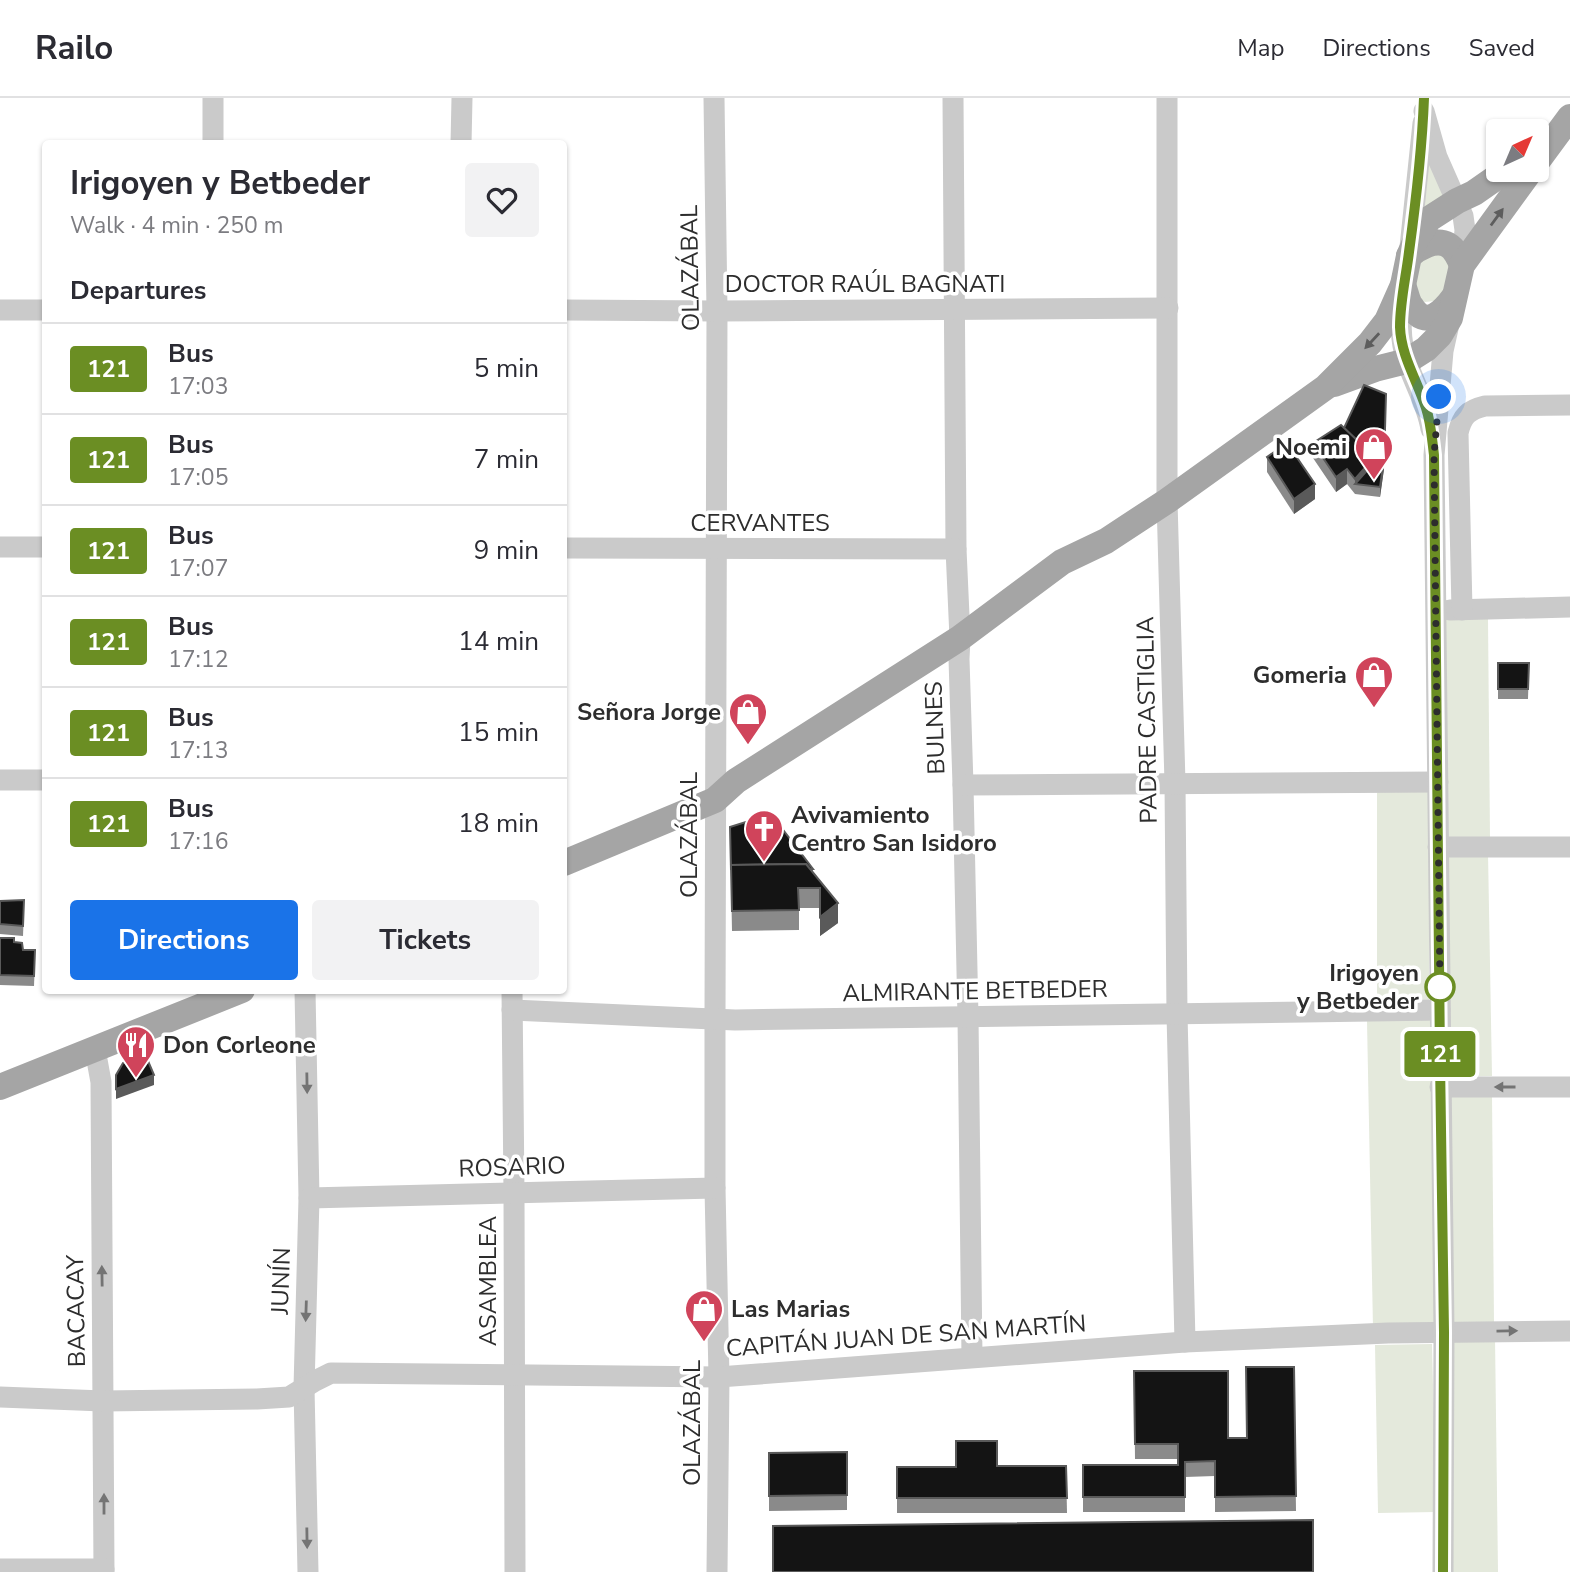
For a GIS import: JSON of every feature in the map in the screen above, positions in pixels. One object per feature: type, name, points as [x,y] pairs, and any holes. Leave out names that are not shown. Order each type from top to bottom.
[{"type":"main road","points":[[1546,119],[1563,98]]},
{"type":"main road","points":[[1549,145],[1570,117]]},
{"type":"main road","points":[[567,862],[715,800],[736,781],[960,648],[1062,562],[1106,541],[1167,501],[1326,387],[1380,332],[1387,321],[1403,285],[1409,256],[1430,219],[1489,182]]},
{"type":"main road","points":[[1326,387],[1375,369],[1407,361],[1426,349],[1440,335],[1452,307],[1462,265],[1522,182]]},
{"type":"main road","points":[[1409,256],[1416,250],[1438,243],[1448,245],[1462,265]]},
{"type":"main road","points":[[1403,285],[1410,306],[1419,315],[1426,318],[1436,316],[1452,307]]},
{"type":"main road","points":[[0,1087],[95,1049],[200,999],[223,994]]},
{"type":"street","points":[[213,98],[213,140]]},
{"type":"street","points":[[461,140],[462,98]]},
{"type":"street","name":"OLAZÁBAL","points":[[714,98],[717,312],[717,1572]]},
{"type":"street","name":"BULNES","points":[[953,98],[956,549],[968,1017],[972,1357]]},
{"type":"street","name":"PADRE CASTIGLIA","points":[[1167,98],[1167,501],[1185,1342]]},
{"type":"street","points":[[1424,105],[1437,157],[1463,216],[1465,230],[1462,265]]},
{"type":"street","points":[[1409,256],[1424,105]]},
{"type":"street","points":[[1403,285],[1400,327],[1402,344],[1426,407],[1434,455],[1444,1332],[1443,1572]]},
{"type":"street","points":[[1434,455],[1444,351],[1452,307]]},
{"type":"street","name":"DOCTOR RAÚL BAGNATI","points":[[567,310],[717,312],[1168,308]]},
{"type":"street","points":[[0,310],[42,310]]},
{"type":"street","points":[[1462,610],[1458,433],[1460,423],[1466,413],[1485,406],[1570,405]]},
{"type":"street","points":[[0,547],[42,547]]},
{"type":"street","name":"CERVANTES","points":[[567,548],[956,549]]},
{"type":"street","points":[[1436,611],[1570,607]]},
{"type":"street","points":[[0,779],[42,780]]},
{"type":"street","points":[[963,785],[1437,782]]},
{"type":"street","points":[[1438,847],[1570,847]]},
{"type":"street","name":"JUNÍN","points":[[305,994],[309,1198],[304,1388],[308,1572]]},
{"type":"street","name":"ALMIRANTE BETBEDER","points":[[512,1000],[735,1020],[1440,1010]]},
{"type":"street","name":"ASAMBLEA","points":[[512,1000],[515,1572]]},
{"type":"street","name":"BACACAY","points":[[95,1049],[101,1082],[104,1571]]},
{"type":"street","points":[[1440,1087],[1570,1087]]},
{"type":"street","name":"ROSARIO","points":[[309,1198],[715,1188]]},
{"type":"street","name":"CAPITÁN JUAN DE SAN MARTÍN","points":[[0,1397],[103,1401],[278,1398],[289,1397],[331,1373],[719,1377],[1185,1342],[1444,1332],[1570,1331]]},
{"type":"street","points":[[0,1569],[104,1571]]},
{"type":"shaded area","points":[[1427,151],[1447,199],[1420,220]]},
{"type":"shaded area","points":[[1429,252],[1450,258],[1448,287],[1435,301],[1425,302],[1418,299],[1415,279],[1418,268]]},
{"type":"shaded area","points":[[1444,619],[1488,619],[1490,838],[1446,838]]},
{"type":"shaded area","points":[[1377,788],[1429,788],[1429,1002],[1377,1001]]},
{"type":"shaded area","points":[[1445,853],[1488,853],[1492,1076],[1449,1077]]},
{"type":"shaded area","points":[[1434,1018],[1440,1327],[1373,1328],[1367,1021]]},
{"type":"shaded area","points":[[1449,1095],[1492,1095],[1494,1322],[1450,1322]]},
{"type":"shaded area","points":[[1495,1337],[1498,1572],[1449,1572],[1447,1338]]},
{"type":"shaded area","points":[[1432,1344],[1436,1512],[1378,1513],[1375,1345]]},
{"type":"building","points":[[1364,385],[1386,394],[1384,464],[1379,452],[1363,446],[1344,428]]},
{"type":"building","points":[[1341,425],[1363,446],[1379,452],[1355,479],[1347,469],[1336,477],[1313,443]]},
{"type":"building","points":[[1287,443],[1315,484],[1294,499],[1267,457]]},
{"type":"building","points":[[1379,457],[1384,459],[1380,487],[1355,484]]},
{"type":"building","points":[[1498,663],[1529,663],[1528,689],[1498,689]]},
{"type":"building","points":[[771,814],[813,869],[806,864],[731,865],[731,870],[730,827]]},
{"type":"building","points":[[806,864],[838,903],[820,917],[820,888],[798,888],[799,910],[732,911],[731,865]]},
{"type":"building","points":[[24,900],[23,926],[0,924],[0,901]]},
{"type":"building","points":[[0,938],[14,938],[14,942],[22,943],[23,950],[35,950],[34,976],[0,975]]},
{"type":"building","points":[[145,1054],[154,1075],[116,1089],[116,1075],[123,1063]]},
{"type":"building","points":[[1246,1367],[1294,1367],[1296,1496],[1215,1497],[1215,1461],[1185,1462],[1185,1497],[1083,1497],[1083,1465],[1178,1465],[1178,1444],[1135,1444],[1134,1371],[1228,1371],[1228,1438],[1247,1438]]},
{"type":"building","points":[[956,1441],[997,1441],[997,1466],[1066,1466],[1067,1498],[897,1498],[897,1467],[956,1467]]},
{"type":"building","points":[[847,1452],[847,1495],[769,1496],[769,1453]]},
{"type":"building","points":[[1313,1520],[1313,1572],[773,1572],[773,1526]]},
{"type":"bus line","name":"121","points":[[1424,98],[1418,176],[1400,327],[1407,361],[1430,421],[1434,455],[1444,1332],[1443,1572]]},
{"type":"place","name":"Noemi","points":[[1374,481]]},
{"type":"place","name":"Gomeria","points":[[1374,709]]},
{"type":"place","name":"Señora Jorge","points":[[748,746]]},
{"type":"place","name":"Avivamiento Centro San Isidoro","points":[[764,863]]},
{"type":"place","name":"Irigoyen y Betbeder","points":[[1440,987]]},
{"type":"place","name":"Don Corleone","points":[[136,1079]]},
{"type":"place","name":"Las Marias","points":[[704,1343]]},
{"type":"route","points":[[1439,397],[1434,455],[1440,987]]}]
